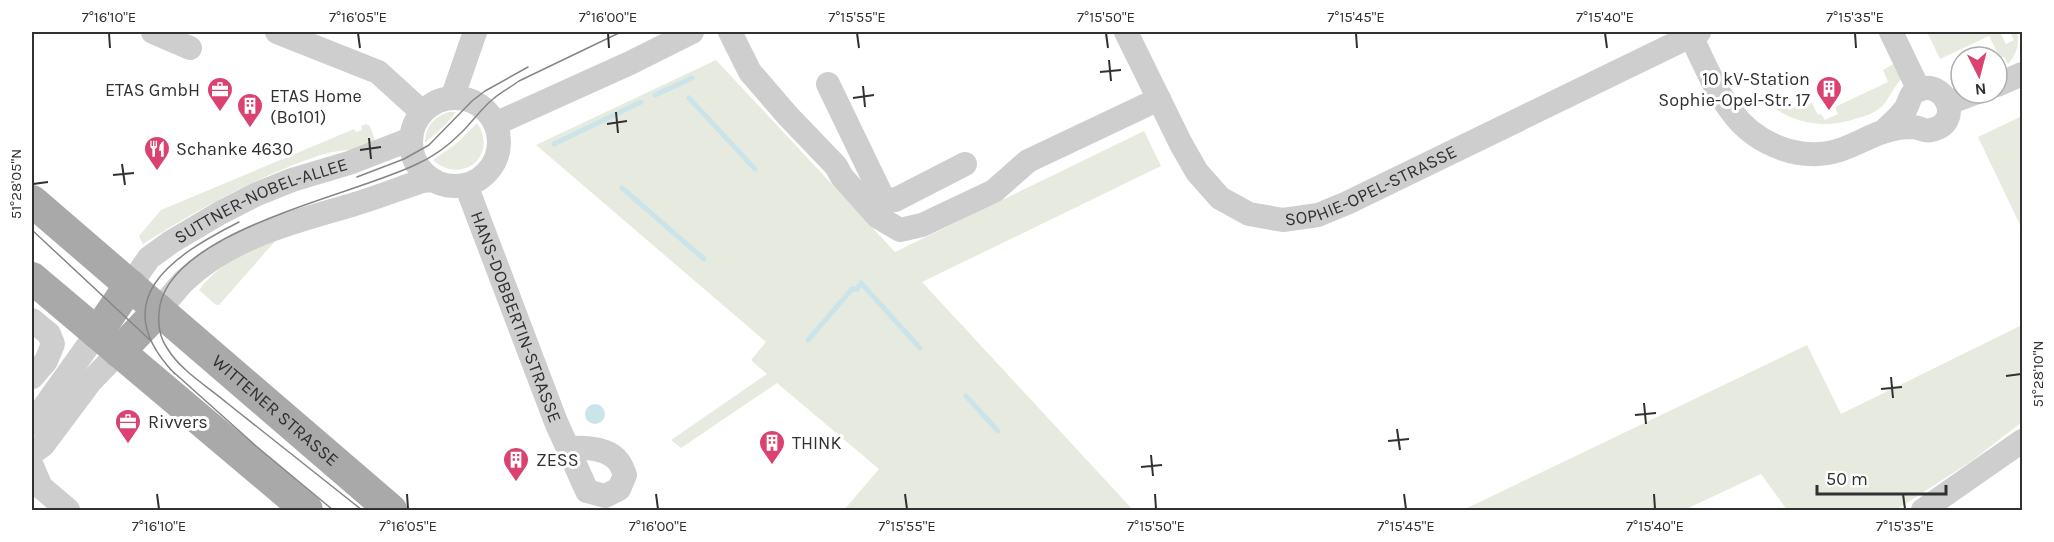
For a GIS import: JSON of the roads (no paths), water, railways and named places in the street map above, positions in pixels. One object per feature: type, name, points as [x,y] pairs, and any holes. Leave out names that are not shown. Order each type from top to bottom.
[{"type":"main road","name":"WITTENER STRASSE","points":[[32,201],[391,510]]},
{"type":"main road","points":[[32,278],[307,510]]},
{"type":"main road","points":[[108,343],[130,285]]},
{"type":"main road","points":[[108,343],[159,310]]},
{"type":"street","points":[[153,32],[190,48]]},
{"type":"street","points":[[277,32],[378,72],[422,112]]},
{"type":"street","points":[[456,98],[455,90],[475,32]]},
{"type":"street","points":[[495,124],[630,63],[692,32]]},
{"type":"street","points":[[730,32],[750,72],[836,166],[842,177],[878,217],[900,230],[922,225],[994,190],[1028,161],[1159,99]]},
{"type":"street","name":"SOPHIE-OPEL-STRASSE","points":[[1126,32],[1197,172],[1220,198],[1249,214],[1283,220],[1318,215],[1347,203],[1693,33],[1731,111],[1746,128],[1764,141],[1783,149],[1803,154],[1827,153],[1853,146],[1884,131],[1913,108],[1930,89],[1941,93],[1948,104],[1949,113],[1946,122],[1938,129],[1926,131],[1913,108]]},
{"type":"street","points":[[1891,32],[1913,108]]},
{"type":"street","points":[[828,84],[881,194],[886,199],[895,200],[965,164]]},
{"type":"street","points":[[433,180],[417,165],[411,150],[413,126],[422,112],[431,105],[441,100],[456,98],[472,101],[484,108],[495,124],[499,142],[498,153],[486,173],[466,184]]},
{"type":"street","name":"SUTTNER-NOBEL-ALLEE","points":[[130,285],[149,258],[220,213],[257,194],[292,180],[349,163],[411,139]]},
{"type":"street","points":[[836,166],[861,154]]},
{"type":"street","name":"SUTTNER-NOBEL-ALLEE","points":[[159,310],[191,276],[222,253],[248,239],[307,217],[355,205],[422,181],[433,180],[449,185],[466,184]]},
{"type":"street","name":"HANS-DOBBERTIN-STRASSE","points":[[466,184],[556,422],[569,448]]},
{"type":"street","points":[[32,320],[49,334],[53,344],[46,361],[32,377]]},
{"type":"street","points":[[32,424],[50,401],[108,343]]},
{"type":"street","points":[[32,453],[43,445],[90,382],[108,343]]},
{"type":"street","points":[[1923,510],[2022,441]]},
{"type":"street","points":[[32,466],[41,487],[68,510]]},
{"type":"water","points":[[595,404],[602,407],[605,414],[602,421],[595,424],[588,421],[585,414],[588,407]]},
{"type":"waterway","points":[[655,95],[692,78]]},
{"type":"waterway","points":[[689,98],[755,169]]},
{"type":"waterway","points":[[554,144],[641,102]]},
{"type":"waterway","points":[[622,188],[704,259]]},
{"type":"waterway","points":[[808,340],[852,289],[857,289],[861,283],[920,348]]},
{"type":"waterway","points":[[966,396],[998,431]]},
{"type":"tram line","points":[[227,403],[179,364],[165,344],[160,331],[159,313],[169,284],[192,259],[226,238],[267,219],[389,176],[423,161],[452,142],[499,94],[519,81],[621,32]]},
{"type":"tram line","points":[[357,177],[404,159],[429,145],[472,101],[485,91],[528,67]]},
{"type":"tram line","points":[[175,374],[155,348],[146,324],[146,302],[155,283],[171,266],[214,235],[239,222]]},
{"type":"tram line","points":[[32,230],[150,340]]},
{"type":"tram line","points":[[170,369],[256,446],[333,510]]},
{"type":"tram line","points":[[222,399],[362,510]]},
{"type":"place","name":"10 kV-Station Sophie-Opel-Str. 17","points":[[1829,112]]},
{"type":"place","name":"ETAS GmbH","points":[[220,113]]},
{"type":"place","name":"ETAS Home (Bo101)","points":[[250,129]]},
{"type":"place","name":"Schanke 4630","points":[[157,172]]},
{"type":"place","name":"Rivvers","points":[[128,445]]},
{"type":"place","name":"THINK","points":[[772,466]]},
{"type":"place","name":"ZESS","points":[[516,483]]}]
